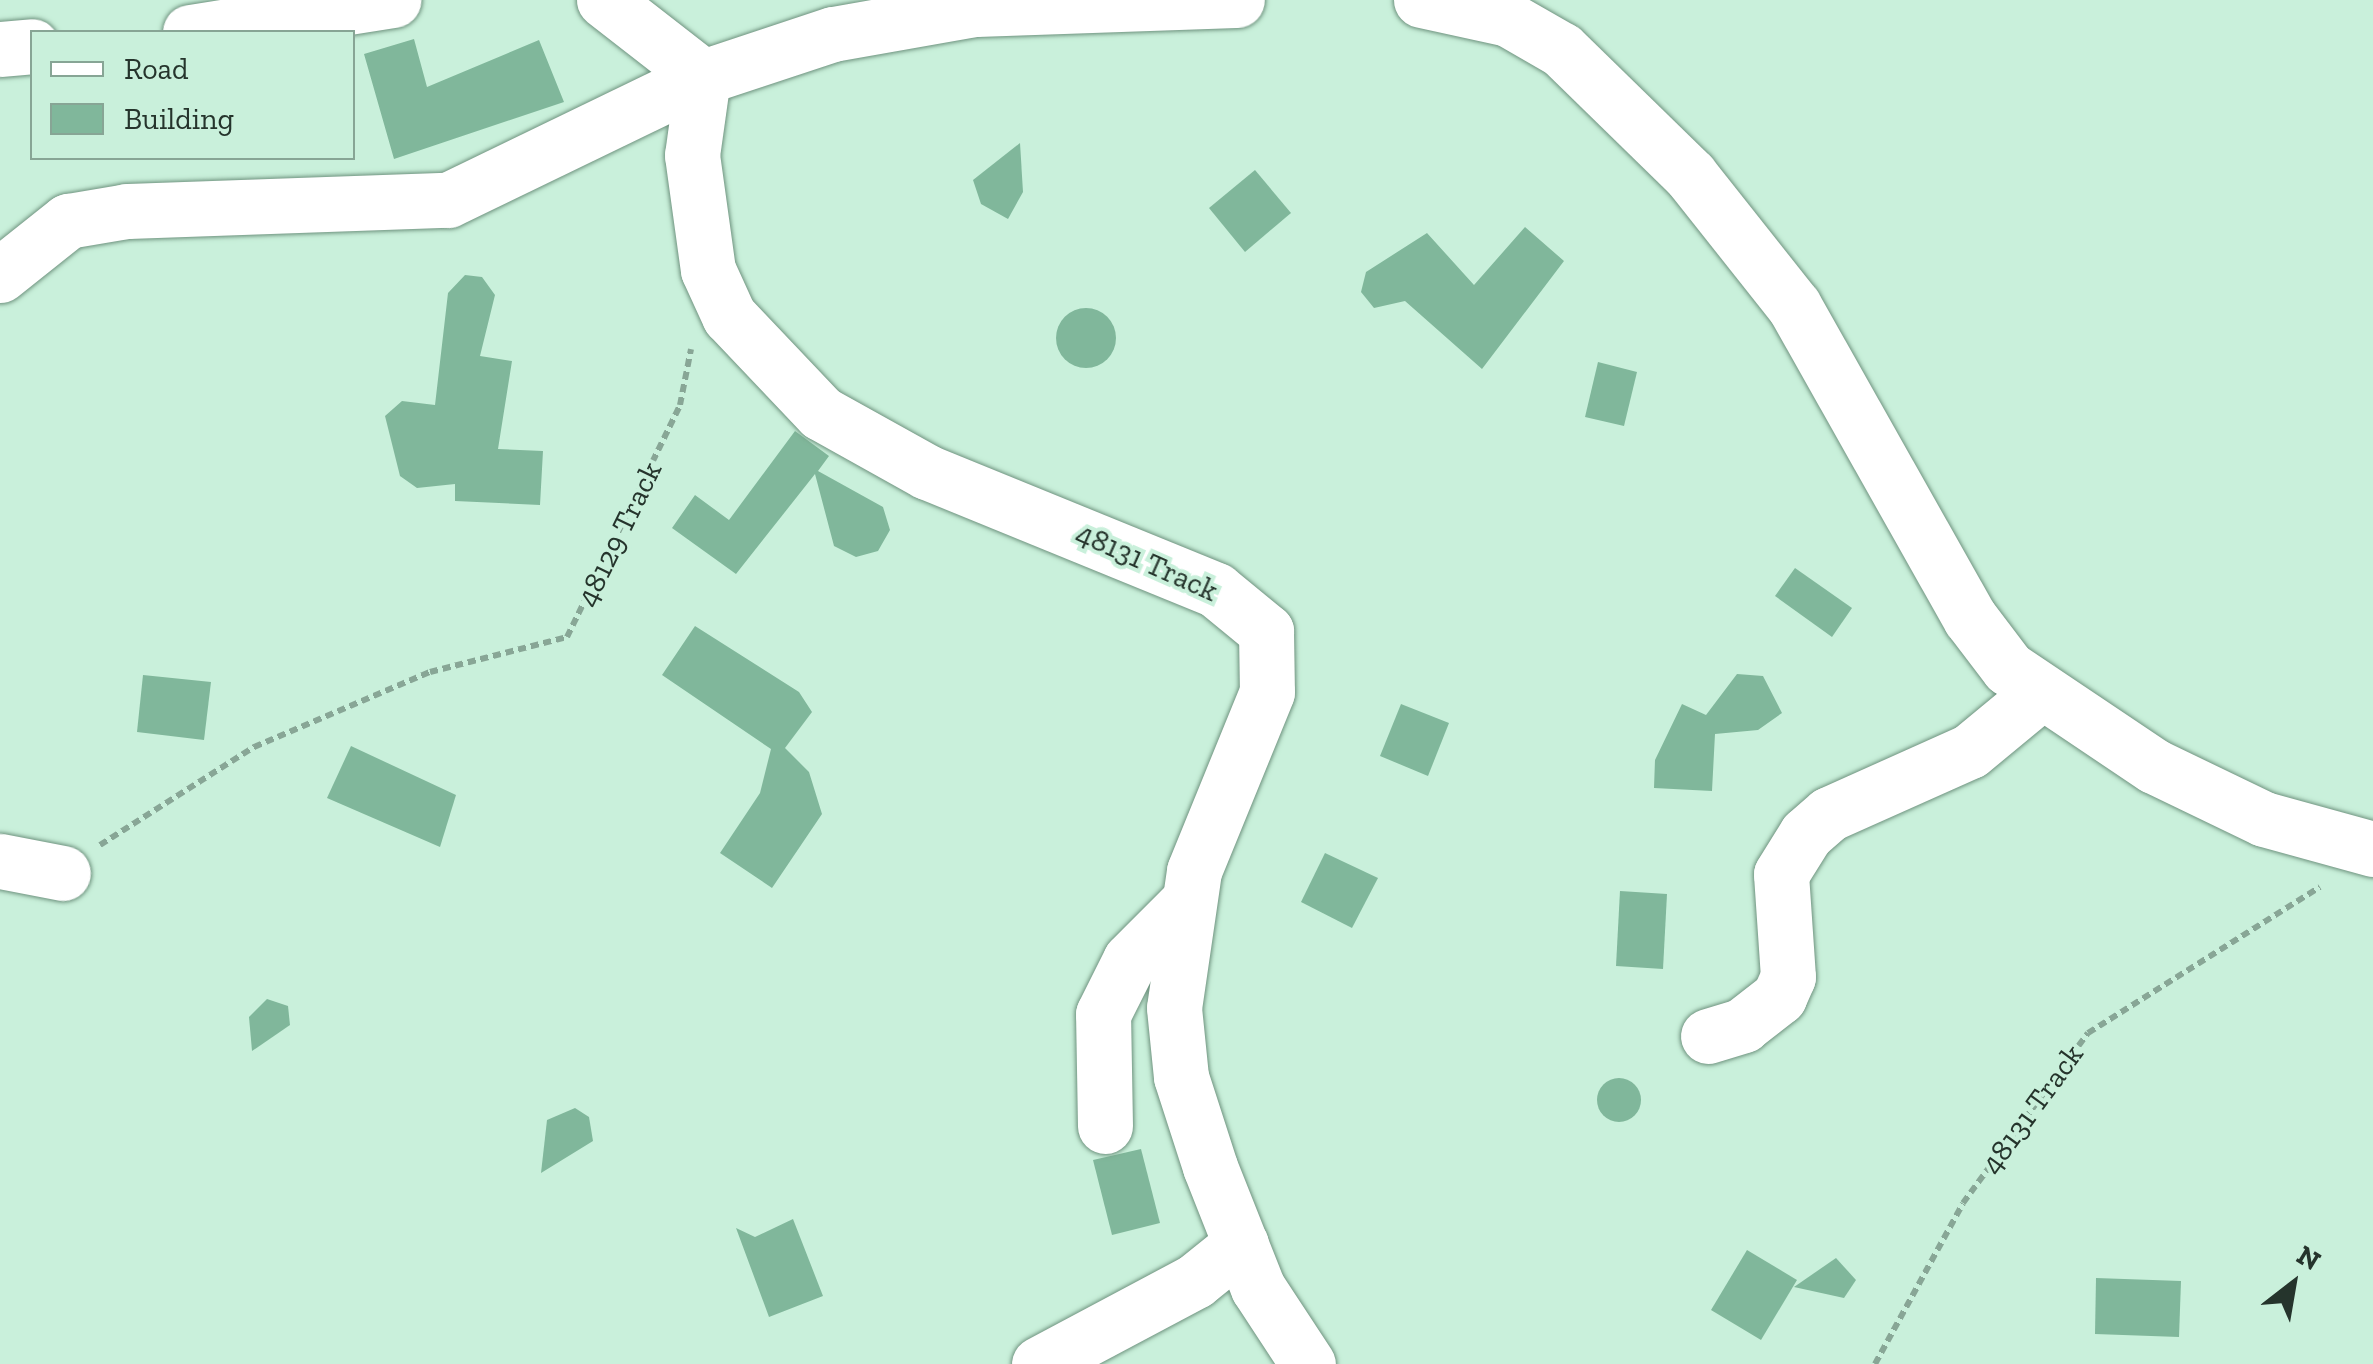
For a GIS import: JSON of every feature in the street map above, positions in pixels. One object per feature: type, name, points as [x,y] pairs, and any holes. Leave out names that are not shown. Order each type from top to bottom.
[{"type":"street","points":[[203,30],[393,0]]},
{"type":"street","points":[[604,0],[703,77]]},
{"type":"street","points":[[0,274],[68,222],[127,210],[448,200],[703,77],[904,18],[1237,0]]},
{"type":"street","points":[[1421,0],[1508,19],[1562,50],[1690,174],[1839,376],[1970,618],[2040,693],[2154,766],[2264,819],[2361,847]]},
{"type":"street","points":[[0,49],[30,46]]},
{"type":"street","name":"48131 Track","points":[[703,77],[692,155],[708,270],[729,316],[773,366],[866,444],[1216,590],[1266,631],[1267,692],[1190,901],[1174,1008],[1181,1077],[1240,1244],[1308,1364]]},
{"type":"street","points":[[1708,1036],[1744,1025],[1780,997],[1788,976],[1782,874],[1806,834],[1829,814],[1970,752],[2040,693]]},
{"type":"street","points":[[0,862],[63,873]]},
{"type":"street","points":[[1106,1126],[1103,1014],[1130,960],[1190,901]]},
{"type":"street","points":[[1039,1364],[1195,1281],[1240,1244]]},
{"type":"path","name":"48129 Track","points":[[63,873],[254,746],[430,672],[567,637],[680,405],[689,335]]},
{"type":"path","name":"48131 Track","points":[[1876,1364],[1963,1202],[2088,1033],[2320,888],[2361,847]]},
{"type":"building","points":[[414,39],[427,87],[539,40],[564,102],[394,159],[364,54]]},
{"type":"building","points":[[1020,143],[1023,192],[1008,219],[981,204],[973,180]]},
{"type":"building","points":[[1255,170],[1291,213],[1245,252],[1209,208]]},
{"type":"building","points":[[1525,227],[1564,261],[1482,369],[1405,301],[1374,308],[1361,292],[1366,272],[1427,233],[1474,285]]},
{"type":"building","points":[[465,275],[482,277],[495,295],[480,356],[512,361],[498,449],[543,451],[540,505],[455,501],[455,484],[417,488],[400,476],[385,416],[402,401],[435,405],[448,293]]},
{"type":"building","points":[[1086,308],[1107,317],[1116,338],[1107,359],[1086,368],[1065,359],[1056,338],[1065,317]]},
{"type":"building","points":[[1598,362],[1637,372],[1624,426],[1585,417]]},
{"type":"building","points":[[795,431],[829,456],[818,471],[883,507],[890,530],[878,551],[856,557],[834,546],[815,474],[736,574],[672,528],[695,495],[729,520]]},
{"type":"building","points":[[1795,568],[1852,608],[1832,637],[1775,596]]},
{"type":"building","points":[[695,626],[799,692],[812,712],[785,748],[809,772],[822,814],[772,888],[720,853],[760,793],[771,749],[662,675]]},
{"type":"building","points":[[1737,674],[1763,676],[1782,713],[1758,730],[1715,734],[1712,791],[1654,788],[1655,760],[1682,704],[1706,715]]},
{"type":"building","points":[[143,675],[211,682],[204,740],[137,732]]},
{"type":"building","points":[[1401,704],[1449,723],[1428,776],[1380,756]]},
{"type":"building","points":[[351,746],[456,795],[440,847],[327,798]]},
{"type":"building","points":[[1325,853],[1378,878],[1352,928],[1301,902]]},
{"type":"building","points":[[1620,891],[1667,894],[1663,969],[1616,966]]},
{"type":"building","points":[[267,999],[288,1006],[290,1025],[252,1051],[249,1017]]},
{"type":"building","points":[[1619,1078],[1635,1084],[1641,1100],[1635,1116],[1619,1122],[1603,1116],[1597,1100],[1603,1084]]},
{"type":"building","points":[[575,1108],[589,1117],[593,1141],[541,1173],[547,1120]]},
{"type":"building","points":[[1141,1149],[1160,1223],[1112,1235],[1093,1160]]},
{"type":"building","points":[[793,1219],[823,1296],[769,1317],[736,1228],[755,1237]]},
{"type":"building","points":[[1747,1250],[1797,1280],[1761,1340],[1711,1310]]},
{"type":"building","points":[[1836,1258],[1856,1280],[1844,1298],[1794,1287]]},
{"type":"building","points":[[2096,1278],[2181,1281],[2179,1337],[2095,1334]]}]
